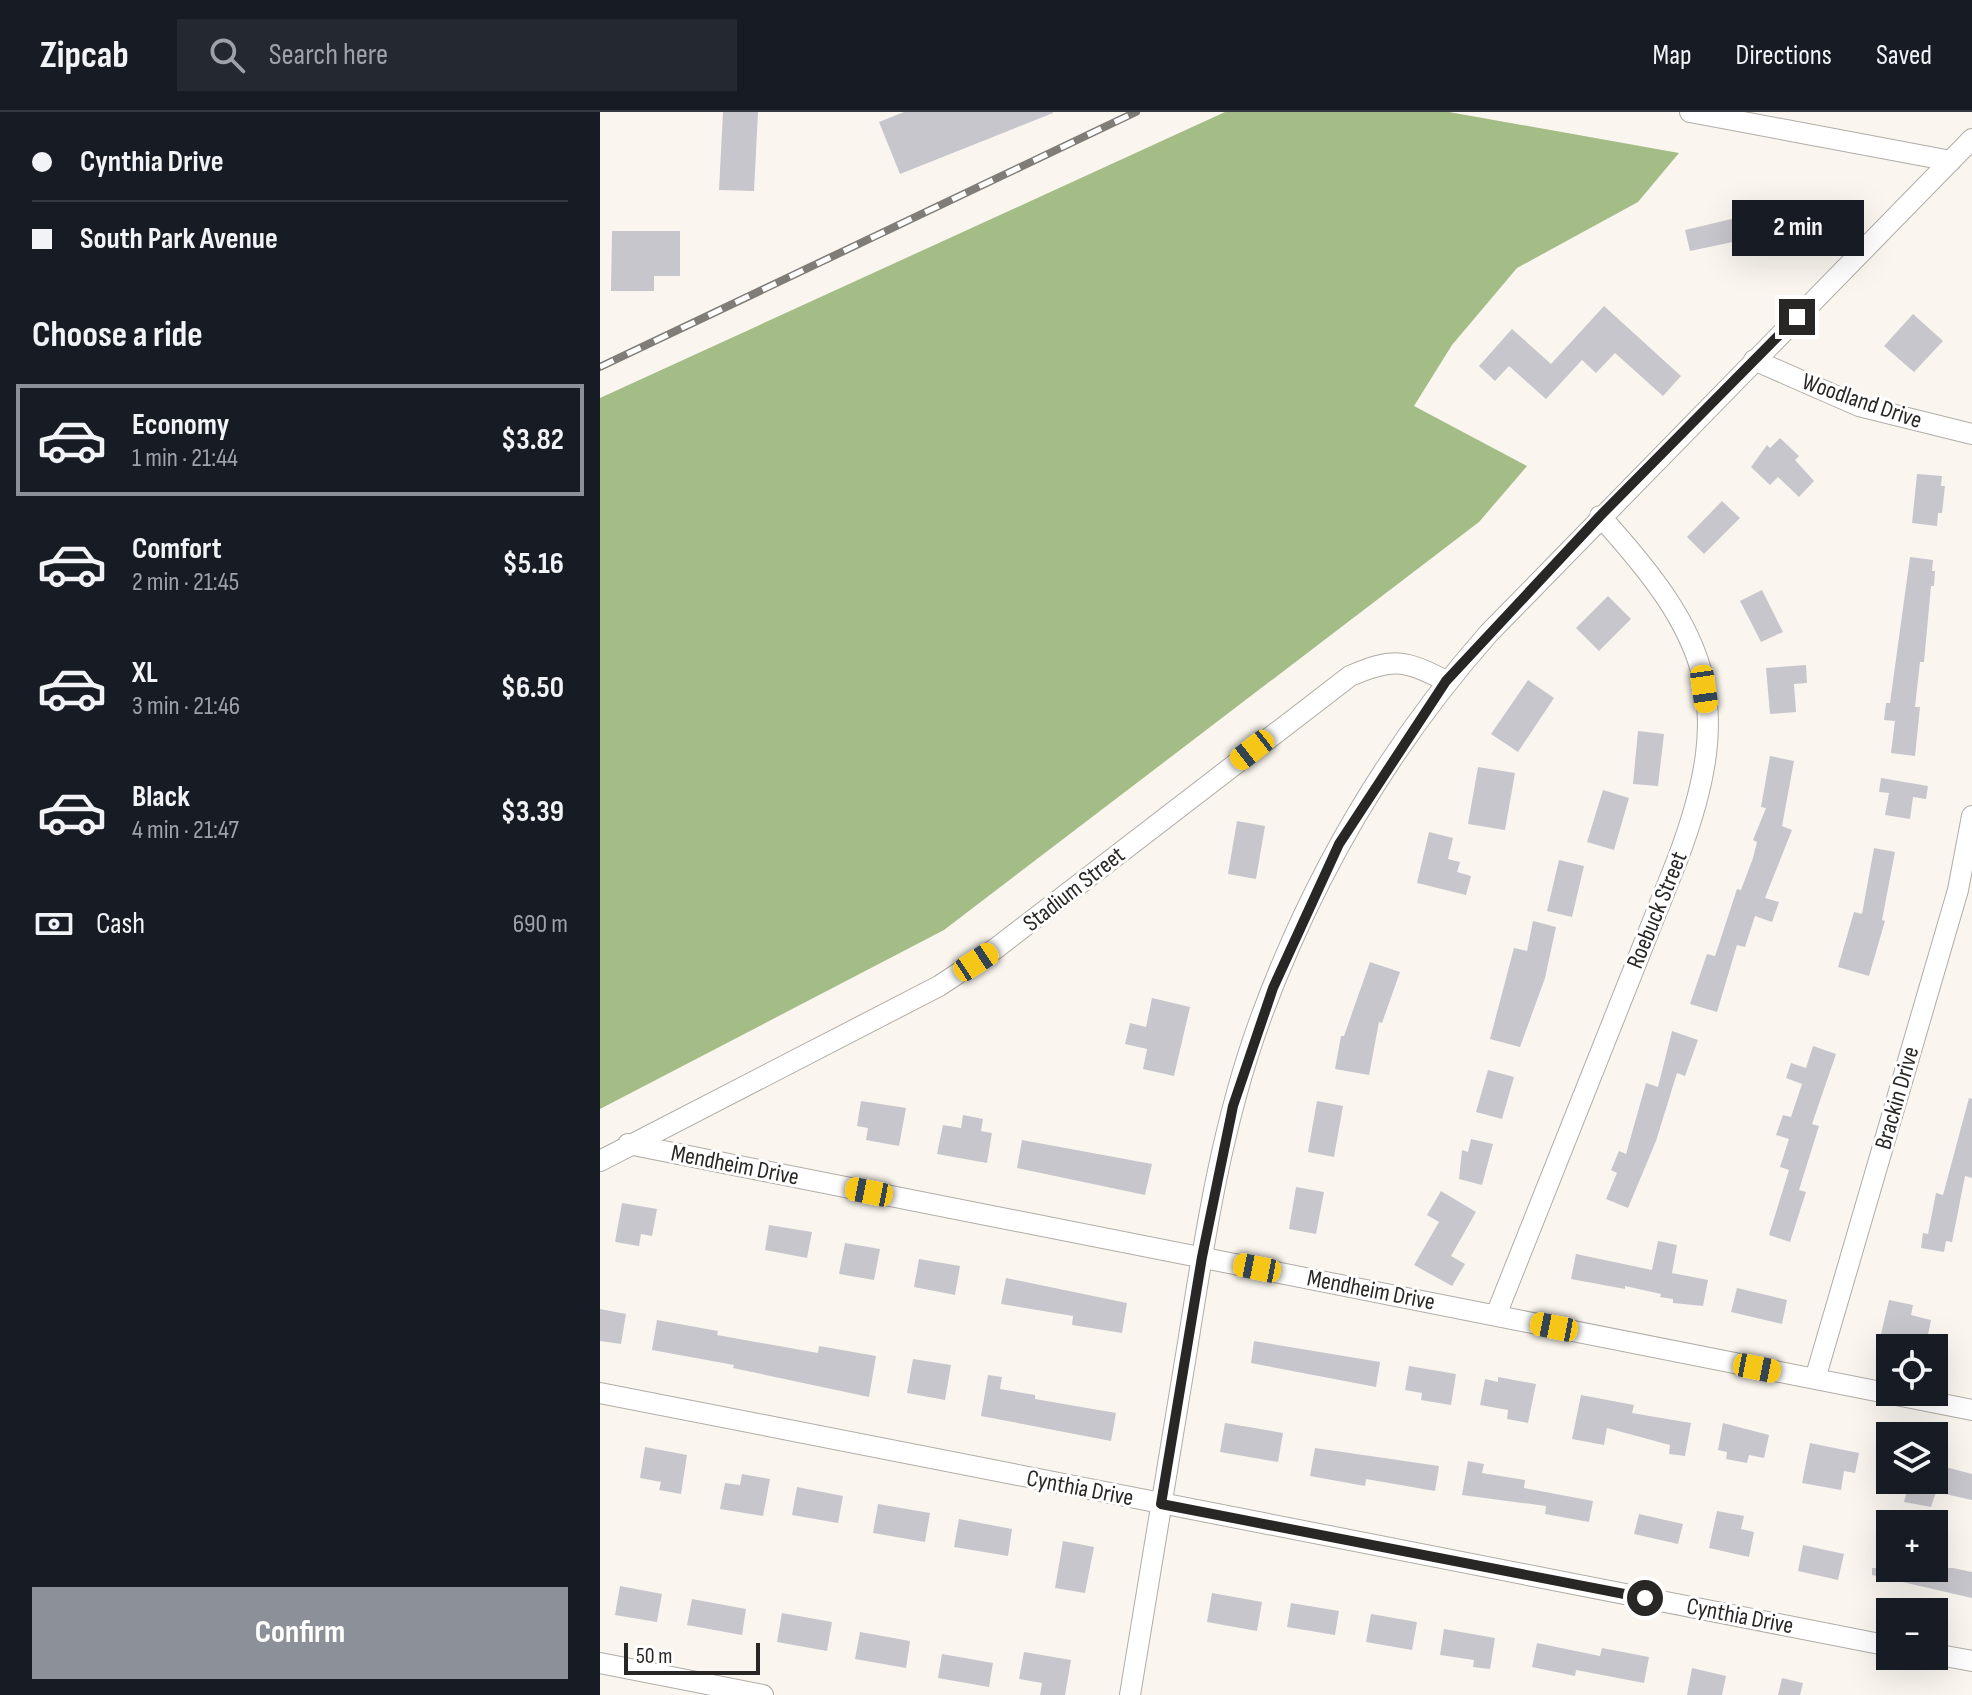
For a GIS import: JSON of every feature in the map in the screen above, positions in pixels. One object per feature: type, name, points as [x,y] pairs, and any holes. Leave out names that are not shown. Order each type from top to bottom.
[{"type":"street","points":[[1690,112],[1951,161]]},
{"type":"street","points":[[1130,1695],[1202,1257],[1237,1093],[1260,1021],[1294,938],[1339,844],[1446,681],[1600,516],[1970,143]]},
{"type":"street","name":"Woodland Drive","points":[[1754,360],[1859,406],[1972,434]]},
{"type":"street","name":"Roebuck Street","points":[[1496,1315],[1682,846],[1701,791],[1706,764],[1708,713],[1689,635],[1649,570],[1600,516]]},
{"type":"street","name":"Stadium Street","points":[[600,1161],[939,986],[995,949],[1350,676],[1397,661],[1408,662],[1446,681]]},
{"type":"street","name":"Brackin Drive","points":[[1815,1379],[1958,890],[1972,816]]},
{"type":"street","name":"Mendheim Drive","points":[[628,1144],[1972,1410]]},
{"type":"street","name":"Cynthia Drive","points":[[600,1393],[1876,1643]]},
{"type":"street","points":[[1948,1657],[1972,1661]]},
{"type":"street","points":[[600,1663],[763,1695]]},
{"type":"green space","points":[[1225,112],[1449,112],[1679,153],[1638,202],[1517,268],[1452,345],[1414,406],[1527,466],[1479,522],[944,930],[600,1109],[600,398]]},
{"type":"building","points":[[723,112],[758,112],[754,191],[719,190]]},
{"type":"building","points":[[904,112],[1053,113],[900,174],[879,122]]},
{"type":"building","points":[[1774,209],[1780,232],[1690,251],[1685,230]]},
{"type":"building","points":[[612,231],[680,231],[680,276],[654,276],[654,291],[611,291]]},
{"type":"building","points":[[1604,306],[1681,376],[1663,396],[1615,353],[1596,373],[1582,360],[1546,399],[1509,366],[1495,381],[1479,366],[1512,329],[1551,364]]},
{"type":"building","points":[[1913,314],[1943,341],[1914,372],[1884,346]]},
{"type":"building","points":[[1780,438],[1799,456],[1795,460],[1814,481],[1799,497],[1778,477],[1770,485],[1751,467],[1767,445],[1770,448]]},
{"type":"building","points":[[1917,474],[1942,476],[1941,486],[1945,486],[1937,526],[1912,523]]},
{"type":"building","points":[[1722,501],[1740,518],[1704,554],[1687,537]]},
{"type":"building","points":[[1910,557],[1933,560],[1932,571],[1935,571],[1915,707],[1920,707],[1915,756],[1891,753],[1895,721],[1884,720],[1886,703],[1890,703]]},
{"type":"building","points":[[1762,590],[1783,632],[1761,642],[1740,601]]},
{"type":"building","points":[[1608,596],[1631,619],[1599,651],[1576,628]]},
{"type":"building","points":[[1806,665],[1807,683],[1794,684],[1796,712],[1770,714],[1766,668]]},
{"type":"building","points":[[1528,680],[1554,698],[1518,752],[1491,734]]},
{"type":"building","points":[[1638,731],[1664,734],[1658,786],[1633,784]]},
{"type":"building","points":[[1770,756],[1794,761],[1782,826],[1792,830],[1765,898],[1779,902],[1772,922],[1755,916],[1745,947],[1737,945],[1717,1012],[1690,1004],[1707,954],[1715,956],[1737,889],[1741,890],[1753,858],[1757,842],[1753,840],[1766,808],[1761,807]]},
{"type":"building","points":[[1478,767],[1515,773],[1505,830],[1468,824]]},
{"type":"building","points":[[1881,778],[1928,786],[1926,799],[1913,797],[1910,819],[1885,815],[1889,793],[1879,792]]},
{"type":"building","points":[[1603,790],[1629,798],[1614,850],[1587,842]]},
{"type":"building","points":[[1237,821],[1265,826],[1256,879],[1228,874]]},
{"type":"building","points":[[1429,832],[1453,838],[1448,859],[1460,862],[1457,872],[1471,876],[1466,895],[1417,883]]},
{"type":"building","points":[[1874,848],[1895,852],[1882,920],[1885,921],[1869,976],[1838,967],[1854,912],[1862,914]]},
{"type":"building","points":[[1559,860],[1584,866],[1572,917],[1547,911]]},
{"type":"building","points":[[1533,921],[1556,927],[1545,978],[1520,1047],[1490,1039],[1514,948],[1527,951]]},
{"type":"building","points":[[1370,962],[1400,972],[1382,1023],[1379,1022],[1369,1075],[1335,1069],[1341,1036],[1344,1036]]},
{"type":"building","points":[[1152,998],[1190,1007],[1174,1076],[1143,1069],[1147,1049],[1125,1044],[1130,1023],[1146,1027]]},
{"type":"building","points":[[1672,1031],[1698,1040],[1685,1076],[1677,1073],[1656,1141],[1628,1208],[1606,1199],[1617,1173],[1611,1170],[1619,1151],[1626,1154],[1646,1083],[1658,1087]]},
{"type":"building","points":[[1813,1046],[1836,1054],[1812,1124],[1819,1126],[1799,1190],[1806,1192],[1790,1242],[1769,1235],[1789,1170],[1780,1167],[1789,1139],[1776,1135],[1783,1115],[1791,1117],[1802,1084],[1786,1078],[1791,1063],[1806,1068]]},
{"type":"building","points":[[1488,1070],[1514,1077],[1502,1119],[1476,1112]]},
{"type":"building","points":[[1969,1098],[1972,1099],[1972,1178],[1965,1176],[1952,1242],[1946,1241],[1944,1252],[1921,1248],[1923,1233],[1928,1234],[1936,1193],[1943,1195]]},
{"type":"building","points":[[861,1101],[906,1108],[899,1146],[866,1140],[868,1128],[857,1126]]},
{"type":"building","points":[[1317,1101],[1343,1106],[1334,1157],[1308,1152]]},
{"type":"building","points":[[963,1115],[983,1119],[981,1131],[992,1133],[987,1163],[937,1154],[943,1125],[961,1128]]},
{"type":"building","points":[[1471,1139],[1493,1144],[1482,1185],[1459,1179],[1462,1150],[1468,1152]]},
{"type":"building","points":[[1022,1140],[1152,1164],[1145,1195],[1017,1168]]},
{"type":"building","points":[[1296,1187],[1324,1192],[1316,1234],[1289,1229]]},
{"type":"building","points":[[1441,1191],[1476,1212],[1451,1256],[1465,1264],[1452,1286],[1414,1265],[1439,1222],[1427,1215]]},
{"type":"building","points":[[622,1203],[657,1209],[652,1236],[641,1234],[639,1246],[615,1242]]},
{"type":"building","points":[[769,1225],[812,1232],[807,1258],[765,1250]]},
{"type":"building","points":[[1658,1241],[1677,1245],[1672,1273],[1708,1280],[1703,1306],[1673,1303],[1673,1299],[1660,1297],[1661,1294],[1625,1286],[1625,1289],[1571,1279],[1576,1254],[1652,1270]]},
{"type":"building","points":[[845,1243],[880,1249],[874,1280],[839,1274]]},
{"type":"building","points":[[919,1259],[960,1266],[955,1295],[914,1287]]},
{"type":"building","points":[[1006,1278],[1127,1303],[1122,1333],[1072,1325],[1073,1316],[1001,1304]]},
{"type":"building","points":[[1737,1288],[1787,1300],[1782,1324],[1731,1312]]},
{"type":"building","points":[[1889,1300],[1913,1305],[1911,1315],[1931,1320],[1928,1334],[1881,1334]]},
{"type":"building","points":[[600,1309],[626,1314],[621,1344],[600,1341]]},
{"type":"building","points":[[657,1320],[718,1331],[717,1335],[818,1353],[819,1346],[876,1356],[869,1397],[733,1368],[734,1365],[652,1350]]},
{"type":"building","points":[[1254,1341],[1380,1362],[1376,1387],[1251,1363]]},
{"type":"building","points":[[913,1359],[951,1365],[945,1400],[907,1393]]},
{"type":"building","points":[[1409,1366],[1456,1374],[1451,1405],[1421,1400],[1422,1393],[1405,1390]]},
{"type":"building","points":[[988,1375],[1002,1377],[1000,1389],[1035,1395],[1035,1399],[1116,1413],[1111,1441],[981,1416]]},
{"type":"building","points":[[1498,1377],[1536,1384],[1528,1423],[1507,1419],[1508,1410],[1480,1405],[1485,1379],[1498,1382]]},
{"type":"building","points":[[1581,1395],[1634,1405],[1632,1413],[1691,1423],[1685,1456],[1669,1454],[1670,1445],[1607,1428],[1604,1445],[1572,1439]]},
{"type":"building","points":[[1225,1423],[1283,1433],[1278,1462],[1220,1452]]},
{"type":"building","points":[[1723,1423],[1769,1435],[1764,1458],[1749,1455],[1747,1463],[1726,1459],[1727,1452],[1718,1450]]},
{"type":"building","points":[[1810,1443],[1859,1453],[1855,1473],[1844,1471],[1841,1490],[1802,1483]]},
{"type":"building","points":[[645,1447],[687,1455],[681,1494],[659,1490],[661,1482],[640,1478]]},
{"type":"building","points":[[1315,1448],[1439,1466],[1435,1491],[1366,1479],[1365,1486],[1310,1476]]},
{"type":"building","points":[[1468,1461],[1484,1464],[1482,1473],[1525,1480],[1524,1488],[1593,1501],[1589,1522],[1545,1514],[1546,1506],[1462,1495]]},
{"type":"building","points":[[1948,1468],[1972,1474],[1972,1500],[1945,1494],[1948,1494]]},
{"type":"building","points":[[742,1474],[770,1479],[763,1516],[720,1509],[725,1483],[740,1485]]},
{"type":"building","points":[[797,1487],[843,1496],[838,1523],[792,1515]]},
{"type":"building","points":[[1906,1494],[1935,1494],[1931,1507],[1904,1502]]},
{"type":"building","points":[[878,1504],[930,1513],[925,1542],[873,1533]]},
{"type":"building","points":[[1717,1511],[1744,1516],[1741,1529],[1754,1532],[1749,1557],[1709,1548]]},
{"type":"building","points":[[1639,1514],[1683,1524],[1678,1544],[1634,1534]]},
{"type":"building","points":[[959,1519],[1012,1529],[1008,1556],[954,1547]]},
{"type":"building","points":[[1063,1541],[1094,1547],[1085,1593],[1055,1588]]},
{"type":"building","points":[[1803,1545],[1844,1554],[1838,1580],[1798,1571]]},
{"type":"building","points":[[1948,1568],[1972,1572],[1972,1598],[1902,1582],[1948,1582]]},
{"type":"building","points":[[620,1586],[662,1594],[657,1622],[615,1615]]},
{"type":"building","points":[[1212,1593],[1262,1602],[1257,1631],[1207,1622]]},
{"type":"building","points":[[692,1599],[746,1609],[742,1635],[687,1625]]},
{"type":"building","points":[[1291,1603],[1339,1611],[1335,1635],[1287,1627]]},
{"type":"building","points":[[782,1613],[832,1622],[827,1651],[777,1642]]},
{"type":"building","points":[[1371,1614],[1417,1622],[1412,1650],[1366,1642]]},
{"type":"building","points":[[1444,1629],[1495,1638],[1490,1669],[1473,1667],[1474,1660],[1440,1655]]},
{"type":"building","points":[[860,1632],[910,1641],[906,1668],[855,1659]]},
{"type":"building","points":[[1537,1643],[1600,1656],[1602,1648],[1649,1657],[1644,1683],[1576,1670],[1575,1676],[1532,1667]]},
{"type":"building","points":[[1024,1652],[1071,1660],[1065,1695],[1040,1695],[1042,1683],[1019,1679]]},
{"type":"building","points":[[942,1654],[993,1663],[989,1687],[938,1678]]},
{"type":"building","points":[[1692,1668],[1726,1676],[1722,1695],[1687,1695]]},
{"type":"building","points":[[1782,1678],[1803,1683],[1800,1695],[1778,1695]]},
{"type":"railway","points":[[600,367],[1136,112]]},
{"type":"route","points":[[1645,1598],[1161,1504],[1212,1201],[1233,1106],[1273,988],[1339,844],[1446,681],[1600,516],[1797,317]]}]
